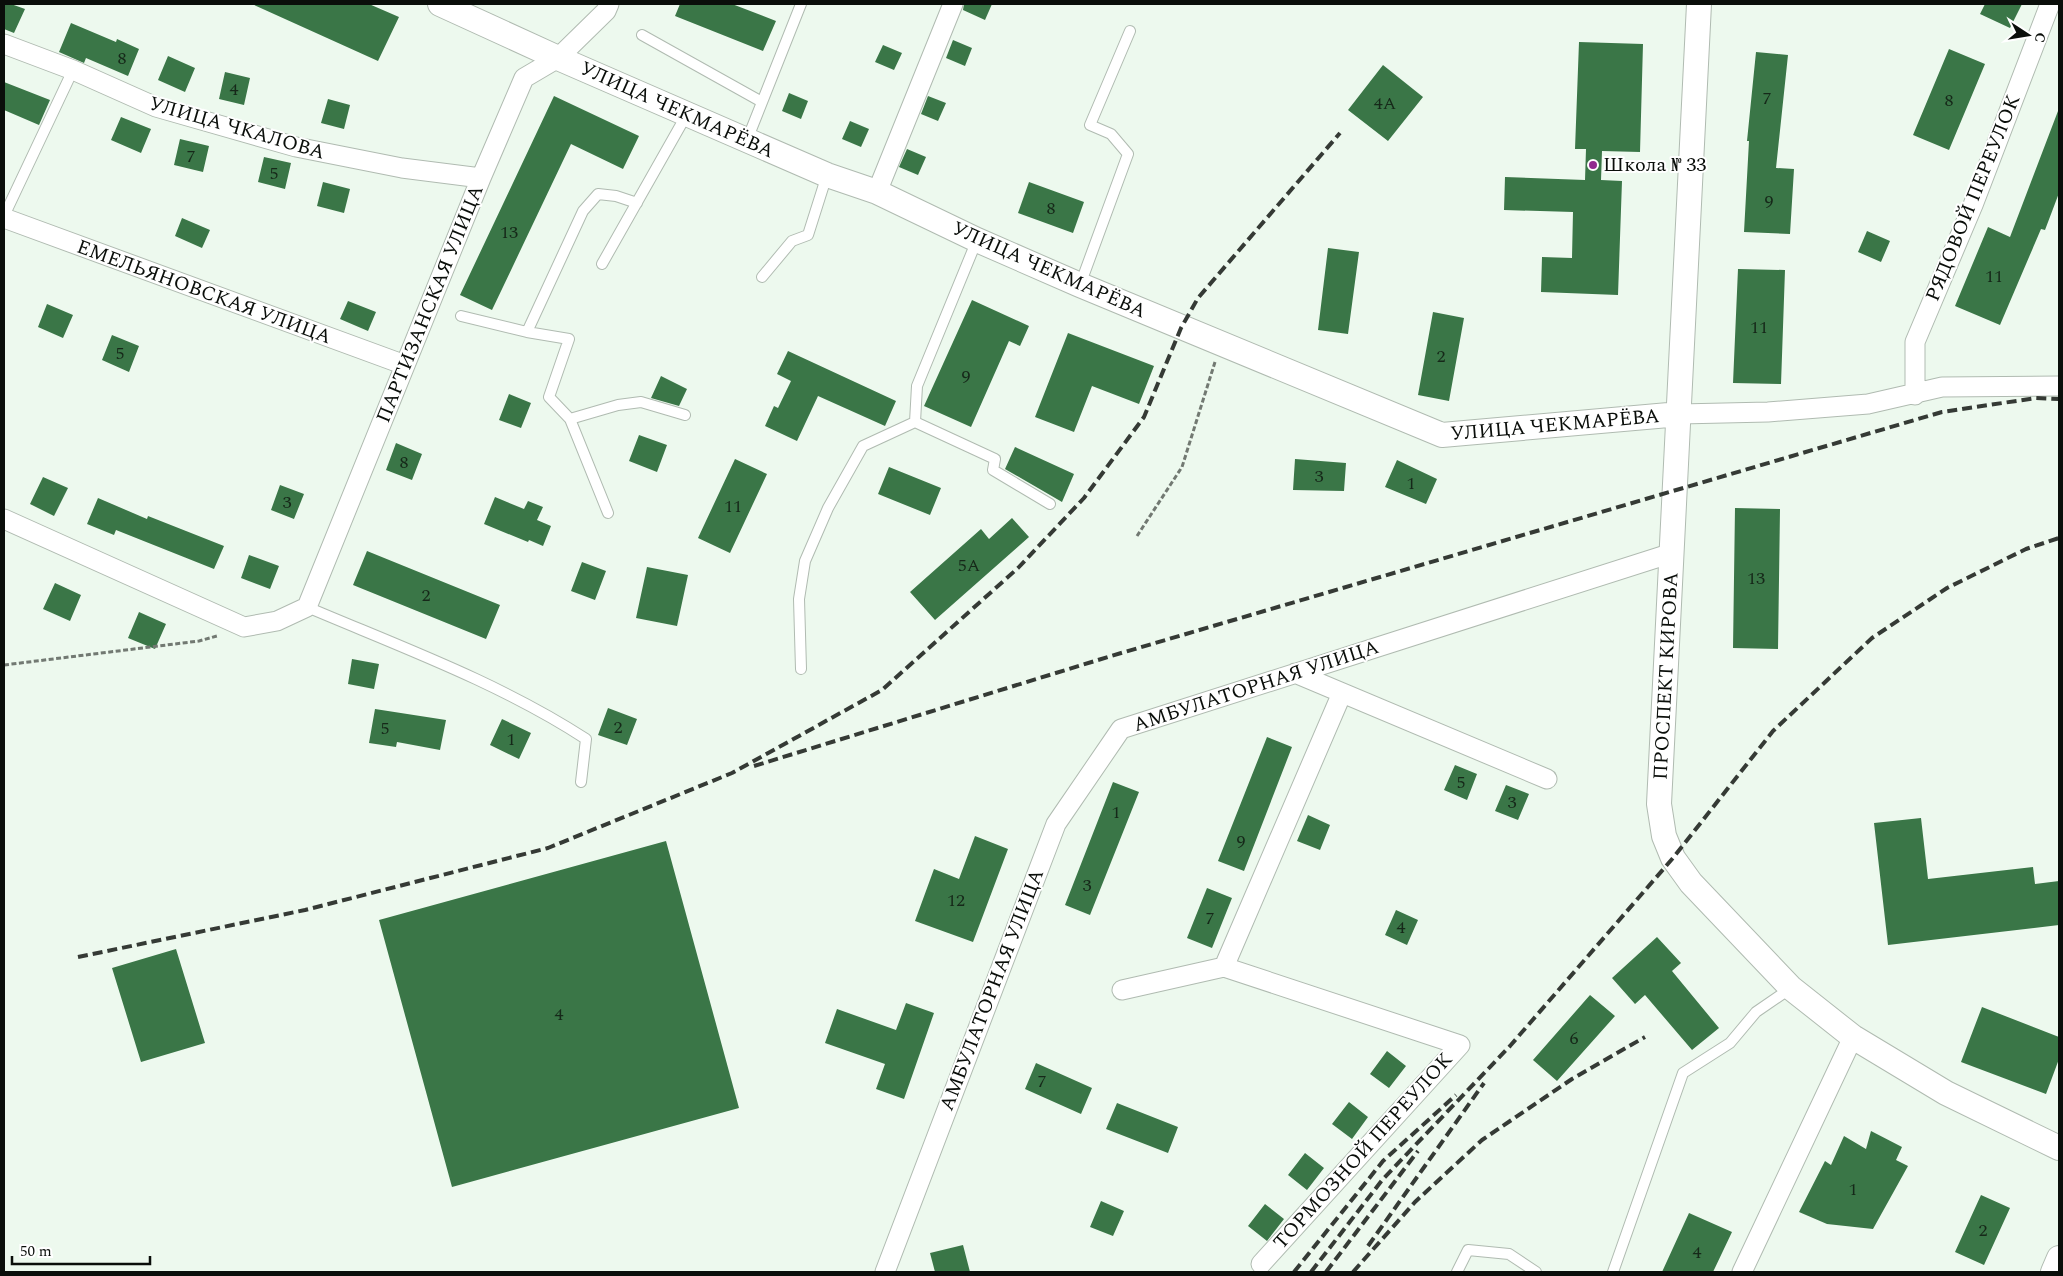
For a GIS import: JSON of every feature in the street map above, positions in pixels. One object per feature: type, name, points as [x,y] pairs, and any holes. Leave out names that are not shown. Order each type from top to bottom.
[{"type":"street","name":"УЛИЦА ЧЕКМАРЁВА","points":[[440,4],[558,58],[827,175],[877,192],[977,240],[1080,285],[1442,435],[1680,414]]},
{"type":"street","name":"ПАРТИЗАНСКАЯ УЛИЦА","points":[[307,607],[481,178],[524,78],[558,58],[606,11],[609,4]]},
{"type":"street","points":[[877,192],[953,4]]},
{"type":"street","name":"ПРОСПЕКТ КИРОВА","points":[[1699,4],[1659,804],[1664,836],[1673,858],[1690,883],[1791,988],[1852,1037],[1946,1093],[2059,1148]]},
{"type":"street","name":"РЯДОВОЙ ПЕРЕУЛОК","points":[[1914,395],[1914,342],[1973,205],[2050,4]]},
{"type":"street","name":"УЛИЦА ЧКАЛОВА","points":[[4,44],[73,70],[156,107],[296,147],[402,168],[481,178]]},
{"type":"street","name":"ЕМЕЛЬЯНОВСКАЯ УЛИЦА","points":[[4,217],[405,365]]},
{"type":"street","points":[[1680,414],[1768,412],[1859,405],[1914,395],[1942,387],[2059,386]]},
{"type":"street","points":[[4,519],[244,627],[277,621],[307,607]]},
{"type":"street","name":"АМБУЛАТОРНАЯ УЛИЦА","points":[[885,1272],[1056,824],[1121,729],[1672,553]]},
{"type":"street","points":[[1295,673],[1547,779]]},
{"type":"street","points":[[1122,990],[1224,967],[1342,693]]},
{"type":"street","name":"ТОРМОЗНОЙ ПЕРЕУЛОК","points":[[1224,967],[1460,1045],[1261,1264]]},
{"type":"street","points":[[1742,1272],[1852,1037]]},
{"type":"street","points":[[2053,1272],[2059,1258]]},
{"type":"lane","points":[[747,140],[801,4]]},
{"type":"lane","points":[[1080,285],[1128,154],[1111,134],[1090,125],[1130,31]]},
{"type":"lane","points":[[642,35],[762,102]]},
{"type":"lane","points":[[4,217],[73,70]]},
{"type":"lane","points":[[602,264],[687,114]]},
{"type":"lane","points":[[762,276],[792,241],[808,235],[827,175]]},
{"type":"lane","points":[[527,332],[583,211],[598,194],[616,196],[637,203]]},
{"type":"lane","points":[[915,422],[917,386],[977,240]]},
{"type":"lane","points":[[461,316],[527,332],[569,339],[549,397],[570,419],[608,513]]},
{"type":"lane","points":[[570,419],[618,405],[641,402],[685,415]]},
{"type":"lane","points":[[801,669],[799,599],[805,561],[828,508],[863,446],[915,422],[995,459],[993,470],[1050,504]]},
{"type":"lane","points":[[307,607],[448,667],[556,720],[586,740],[581,782]]},
{"type":"lane","points":[[1612,1272],[1683,1073],[1730,1043],[1756,1012],[1791,988]]},
{"type":"lane","points":[[1457,1272],[1468,1250],[1509,1254],[1536,1272]]},
{"type":"path","points":[[1137,536],[1182,467],[1220,344]]},
{"type":"path","points":[[4,665],[199,641],[244,627]]},
{"type":"building","points":[[4,4],[11,4],[25,9],[14,33],[4,29]]},
{"type":"building","points":[[252,4],[369,4],[399,17],[378,61]]},
{"type":"building","points":[[680,4],[732,4],[776,21],[763,51],[675,16]]},
{"type":"building","points":[[964,4],[992,4],[985,20],[963,10]]},
{"type":"building","points":[[1985,4],[2022,4],[2010,28],[1980,14]]},
{"type":"building","points":[[71,23],[116,42],[117,39],[139,49],[128,76],[86,58],[84,63],[59,52]]},
{"type":"building","points":[[953,40],[972,48],[965,66],[946,58]]},
{"type":"building","name":"Школа № 33","points":[[1579,42],[1643,44],[1640,152],[1602,151],[1601,180],[1622,181],[1618,295],[1541,292],[1542,257],[1572,258],[1573,212],[1504,210],[1505,177],[1585,180],[1586,149],[1575,149]]},
{"type":"building","points":[[883,45],[902,53],[894,70],[875,62]]},
{"type":"building","points":[[1949,49],[1985,64],[1949,150],[1913,135]]},
{"type":"building","points":[[1756,52],[1788,55],[1776,168],[1794,169],[1790,234],[1744,232],[1749,141],[1747,141]]},
{"type":"building","points":[[168,56],[195,68],[185,92],[158,80]]},
{"type":"building","points":[[1383,65],[1423,97],[1388,141],[1348,110]]},
{"type":"building","points":[[225,72],[250,78],[244,105],[219,99]]},
{"type":"building","points":[[4,82],[50,100],[39,125],[4,110]]},
{"type":"building","points":[[789,93],[808,101],[801,119],[782,111]]},
{"type":"building","points":[[554,96],[639,136],[623,169],[571,144],[492,310],[460,295]]},
{"type":"building","points":[[928,96],[946,103],[938,121],[921,114]]},
{"type":"building","points":[[328,99],[350,105],[344,129],[321,123]]},
{"type":"building","points":[[2058,111],[2059,193],[2045,230],[2041,229],[2000,325],[1955,306],[1988,227],[2010,237]]},
{"type":"building","points":[[121,117],[151,129],[141,153],[111,140]]},
{"type":"building","points":[[850,121],[869,129],[861,147],[842,139]]},
{"type":"building","points":[[180,139],[209,146],[203,172],[174,165]]},
{"type":"building","points":[[907,149],[926,157],[918,175],[899,167]]},
{"type":"building","points":[[264,157],[291,163],[285,189],[258,182]]},
{"type":"building","points":[[323,182],[350,189],[344,213],[317,206]]},
{"type":"building","points":[[1029,182],[1084,202],[1073,233],[1018,213]]},
{"type":"building","points":[[182,218],[210,230],[202,248],[175,236]]},
{"type":"building","points":[[1867,231],[1890,241],[1881,262],[1858,252]]},
{"type":"building","points":[[1328,248],[1359,252],[1348,334],[1318,330]]},
{"type":"building","points":[[1738,269],[1785,270],[1781,384],[1733,383]]},
{"type":"building","points":[[972,300],[1029,326],[1020,346],[1009,341],[971,427],[924,406]]},
{"type":"building","points":[[348,301],[376,312],[368,331],[340,319]]},
{"type":"building","points":[[47,304],[73,315],[63,338],[38,327]]},
{"type":"building","points":[[1433,312],[1464,318],[1449,401],[1418,395]]},
{"type":"building","points":[[1068,333],[1154,366],[1139,404],[1092,386],[1074,432],[1035,417]]},
{"type":"building","points":[[112,335],[139,346],[129,372],[102,360]]},
{"type":"building","points":[[788,351],[896,401],[885,426],[818,396],[797,441],[765,426],[774,406],[778,408],[791,381],[777,374]]},
{"type":"building","points":[[661,376],[687,389],[679,406],[651,398]]},
{"type":"building","points":[[509,394],[531,403],[521,428],[499,420]]},
{"type":"building","points":[[639,435],[667,445],[657,472],[629,461]]},
{"type":"building","points":[[396,443],[422,454],[412,480],[386,470]]},
{"type":"building","points":[[1015,447],[1074,474],[1062,502],[1005,469]]},
{"type":"building","points":[[735,459],[767,474],[730,553],[698,538]]},
{"type":"building","points":[[1295,459],[1346,463],[1344,491],[1293,490]]},
{"type":"building","points":[[1397,460],[1437,479],[1426,504],[1385,487]]},
{"type":"building","points":[[889,467],[941,488],[930,515],[878,494]]},
{"type":"building","points":[[43,477],[68,488],[54,516],[30,504]]},
{"type":"building","points":[[280,485],[304,494],[294,519],[271,510]]},
{"type":"building","points":[[495,497],[524,509],[528,501],[543,507],[537,520],[551,526],[543,546],[484,524]]},
{"type":"building","points":[[98,498],[147,519],[148,516],[224,546],[214,569],[116,530],[114,535],[87,524]]},
{"type":"building","points":[[1735,508],[1780,509],[1778,649],[1733,648]]},
{"type":"building","points":[[1012,518],[1029,537],[935,620],[910,592],[981,529],[989,539]]},
{"type":"building","points":[[367,551],[500,605],[486,639],[353,585]]},
{"type":"building","points":[[249,555],[279,566],[270,589],[241,578]]},
{"type":"building","points":[[582,562],[606,571],[595,600],[571,591]]},
{"type":"building","points":[[647,567],[688,575],[677,626],[636,618]]},
{"type":"building","points":[[55,583],[81,595],[70,621],[43,609]]},
{"type":"building","points":[[139,612],[166,624],[155,649],[128,638]]},
{"type":"building","points":[[352,659],[379,664],[374,689],[348,684]]},
{"type":"building","points":[[608,708],[637,719],[627,745],[598,735]]},
{"type":"building","points":[[375,709],[446,720],[440,750],[397,742],[396,747],[369,743]]},
{"type":"building","points":[[502,719],[531,733],[519,759],[490,745]]},
{"type":"building","points":[[1267,737],[1292,747],[1244,871],[1218,861]]},
{"type":"building","points":[[1455,765],[1477,774],[1467,800],[1444,790]]},
{"type":"building","points":[[1113,782],[1139,792],[1090,915],[1065,905]]},
{"type":"building","points":[[1506,785],[1529,794],[1518,820],[1495,811]]},
{"type":"building","points":[[1308,815],[1330,825],[1320,850],[1297,841]]},
{"type":"building","points":[[1921,818],[1928,879],[2033,867],[2035,884],[2059,881],[2059,925],[1888,945],[1874,823]]},
{"type":"building","points":[[975,836],[1008,849],[973,942],[915,921],[934,869],[959,879]]},
{"type":"building","points":[[666,841],[739,1108],[452,1187],[379,920]]},
{"type":"building","points":[[1207,888],[1232,898],[1212,948],[1187,938]]},
{"type":"building","points":[[1396,910],[1418,920],[1407,945],[1385,935]]},
{"type":"building","points":[[1657,937],[1681,963],[1672,971],[1719,1028],[1692,1050],[1645,995],[1635,1004],[1612,978]]},
{"type":"building","points":[[176,949],[205,1043],[141,1062],[112,968]]},
{"type":"building","points":[[1590,995],[1615,1016],[1557,1081],[1533,1060]]},
{"type":"building","points":[[906,1003],[934,1013],[904,1099],[876,1089],[885,1064],[825,1043],[837,1009],[896,1030]]},
{"type":"building","points":[[1982,1007],[2059,1037],[2059,1059],[2046,1094],[1961,1062]]},
{"type":"building","points":[[1387,1051],[1406,1066],[1389,1088],[1370,1074]]},
{"type":"building","points":[[1036,1063],[1092,1088],[1081,1114],[1025,1089]]},
{"type":"building","points":[[1349,1102],[1368,1117],[1352,1139],[1332,1124]]},
{"type":"building","points":[[1117,1103],[1178,1127],[1168,1153],[1106,1129]]},
{"type":"building","points":[[1871,1131],[1902,1147],[1896,1160],[1908,1166],[1873,1229],[1827,1224],[1799,1212],[1825,1161],[1831,1165],[1844,1136],[1866,1149]]},
{"type":"building","points":[[1305,1153],[1324,1168],[1307,1190],[1288,1175]]},
{"type":"building","points":[[1981,1195],[2010,1208],[1984,1265],[1955,1252]]},
{"type":"building","points":[[1101,1201],[1124,1211],[1113,1236],[1090,1227]]},
{"type":"building","points":[[1265,1204],[1284,1219],[1267,1241],[1248,1226]]},
{"type":"building","points":[[1689,1213],[1732,1232],[1713,1272],[1662,1272]]},
{"type":"building","points":[[963,1245],[970,1272],[935,1272],[930,1253]]},
{"type":"railway","points":[[78,957],[305,910],[548,848],[732,773],[882,690],[1018,568],[1084,498],[1144,417],[1181,328],[1198,298],[1340,133]]},
{"type":"railway","points":[[754,766],[1111,656],[1942,412],[2036,398],[2059,399]]},
{"type":"railway","points":[[1311,1272],[1383,1179],[1510,1046],[1673,858],[1773,731],[1872,638],[1947,588],[2026,549],[2059,538]]},
{"type":"railway","points":[[1353,1272],[1415,1202],[1482,1140],[1572,1079],[1645,1037]]},
{"type":"railway","points":[[1368,1246],[1484,1083]]},
{"type":"railway","points":[[1294,1272],[1383,1161],[1456,1095]]},
{"type":"railway","points":[[1326,1272],[1418,1151]]},
{"type":"place","name":"Школа № 33","points":[[1593,165]]}]
